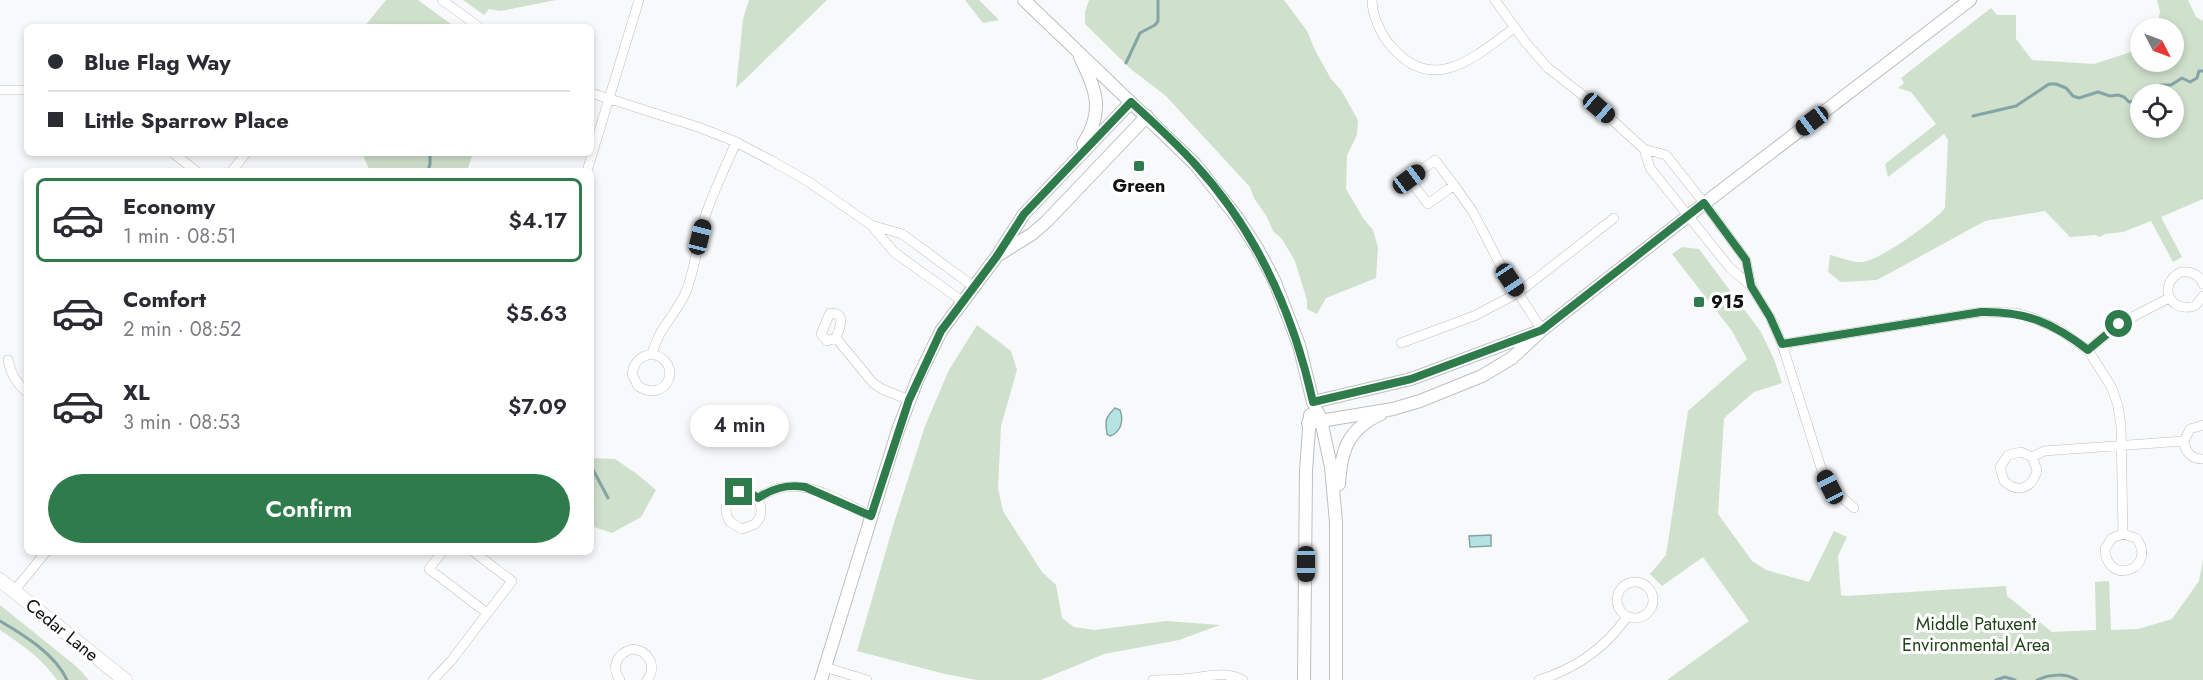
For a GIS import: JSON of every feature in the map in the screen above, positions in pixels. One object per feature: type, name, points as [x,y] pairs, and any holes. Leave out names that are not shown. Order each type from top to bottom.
[{"type":"main road","name":"Cedar Lane","points":[[0,580],[125,680]]},
{"type":"street","points":[[442,0],[475,24]]},
{"type":"street","points":[[594,146],[639,0]]},
{"type":"street","points":[[1024,0],[1195,164],[1236,216],[1257,249],[1274,280],[1299,345],[1313,402],[1321,420],[1331,467],[1336,522]]},
{"type":"street","points":[[1495,0],[1514,28],[1548,68],[1599,108],[1644,149],[1666,155],[1746,260],[1751,286]]},
{"type":"street","points":[[1336,680],[1336,522],[1340,465],[1347,443],[1359,427],[1368,420],[1393,409],[1447,392],[1482,376],[1512,358],[1542,330],[1704,203],[1970,0]]},
{"type":"street","points":[[1371,1],[1383,36],[1400,56],[1409,63],[1422,68],[1447,70],[1461,65],[1514,28]]},
{"type":"street","points":[[1068,167],[1091,132],[1097,106],[1092,82],[1077,51]]},
{"type":"street","points":[[0,90],[24,90]]},
{"type":"street","points":[[594,94],[670,117],[736,142],[809,182],[871,225],[894,252],[962,301]]},
{"type":"street","points":[[821,680],[909,400],[941,331],[997,256],[1024,214],[1131,102]]},
{"type":"street","points":[[997,256],[1032,234],[1047,221],[1147,116]]},
{"type":"street","points":[[652,354],[661,329],[685,293],[706,215],[736,142]]},
{"type":"street","points":[[1644,149],[1650,168],[1730,268],[1751,286],[1770,317],[1782,344],[1823,474],[1830,487],[1854,508]]},
{"type":"street","points":[[177,156],[192,168]]},
{"type":"street","points":[[234,168],[244,156]]},
{"type":"street","points":[[1454,185],[1428,204],[1409,179],[1435,160],[1454,185],[1473,213],[1502,268],[1542,330]]},
{"type":"street","points":[[1401,343],[1474,316],[1518,293],[1614,218]]},
{"type":"street","points":[[871,225],[902,234],[974,286]]},
{"type":"street","points":[[2203,284],[2194,273],[2181,272],[2168,285],[2169,298],[2178,306],[2188,308],[2200,302],[2203,296]]},
{"type":"street","points":[[2088,350],[2119,324],[2169,298]]},
{"type":"street","points":[[1782,344],[1981,312],[2016,313],[2043,322],[2071,337],[2088,350],[2112,388],[2118,406],[2123,534]]},
{"type":"street","points":[[1313,402],[1411,379],[1542,330]]},
{"type":"street","points":[[836,338],[873,383],[909,400]]},
{"type":"street","points":[[652,354],[666,362],[670,374],[664,387],[651,392],[638,386],[632,374],[640,357],[652,354]]},
{"type":"street","points":[[8,360],[10,372],[24,389]]},
{"type":"street","points":[[1304,680],[1308,423],[1313,402]]},
{"type":"street","points":[[1308,423],[1393,409]]},
{"type":"street","points":[[2203,425],[2190,429],[2184,441],[2188,453],[2194,458],[2203,459]]},
{"type":"street","points":[[2032,457],[2057,448],[2184,441]]},
{"type":"street","points":[[2021,452],[2032,457],[2037,470],[2032,483],[2027,487],[2016,488],[2004,482],[2000,467],[2008,455],[2021,452]]},
{"type":"street","points":[[758,498],[770,490],[795,485],[805,487],[871,516]]},
{"type":"street","points":[[745,492],[758,498],[762,514],[755,525],[742,529],[730,522],[725,510],[727,502],[733,496],[745,492]]},
{"type":"street","points":[[2123,534],[2136,538],[2142,551],[2137,566],[2124,571],[2113,568],[2108,563],[2105,549],[2112,538],[2123,534]]},
{"type":"street","points":[[14,591],[44,555]]},
{"type":"street","points":[[440,555],[429,569],[487,613]]},
{"type":"street","points":[[433,680],[451,661],[512,581],[478,555]]},
{"type":"street","points":[[1539,680],[1577,665],[1616,633],[1627,617]]},
{"type":"street","points":[[620,680],[616,673],[616,661],[621,654],[632,649],[645,653],[651,662],[652,670],[647,680]]},
{"type":"street","points":[[825,667],[867,680]]},
{"type":"street","points":[[1153,680],[1194,678],[1218,673],[1243,680]]},
{"type":"green space","points":[[386,0],[418,0],[451,24],[366,24]]},
{"type":"green space","points":[[463,0],[556,0],[501,11],[489,9],[484,15]]},
{"type":"green space","points":[[749,0],[827,0],[736,88],[743,19]]},
{"type":"green space","points":[[965,0],[979,0],[999,20],[983,23]]},
{"type":"green space","points":[[1089,0],[1284,0],[1307,31],[1331,79],[1341,90],[1358,120],[1357,135],[1347,155],[1346,189],[1373,230],[1378,247],[1376,278],[1326,298],[1317,314],[1307,309],[1307,300],[1295,261],[1282,239],[1273,231],[1250,187],[1166,96],[1132,70],[1085,24],[1085,12]]},
{"type":"green space","points":[[2157,0],[2188,0],[2196,17],[2203,21],[2203,199],[2161,217],[2182,257],[2173,262],[2151,221],[2123,232],[2099,237],[2096,235],[2070,237],[2045,211],[1985,221],[1877,280],[1841,282],[1828,272],[1830,255],[1854,262],[1870,260],[1906,240],[1945,208],[1948,140],[1944,134],[1888,177],[1885,164],[1936,124],[1911,92],[1898,88],[1904,83],[1901,78],[1991,8],[1997,15],[2016,15],[2016,39],[2032,60],[2094,64],[2130,52],[2130,72],[2184,72],[2184,18],[2159,18]]},
{"type":"green space","points":[[363,156],[472,156],[468,168],[369,168]]},
{"type":"green space","name":"Middle Patuxent Environmental Area","points":[[1682,247],[1699,249],[1761,332],[1782,383],[1754,392],[1724,418],[1718,514],[1752,561],[1766,570],[1809,582],[1834,531],[1847,537],[1838,556],[1841,595],[2006,586],[2007,596],[2052,632],[2096,630],[2095,582],[2109,581],[2111,630],[2138,629],[2172,619],[2199,581],[2203,560],[2203,680],[1667,680],[1749,621],[1703,557],[1662,586],[1650,574],[1666,555],[1688,411],[1747,359],[1732,331],[1672,254]]},
{"type":"green space","points":[[977,325],[1011,351],[1017,370],[1001,426],[998,488],[1003,511],[1042,572],[1056,585],[1062,618],[1074,627],[1094,630],[1166,621],[1220,625],[1179,640],[1104,654],[1041,680],[977,680],[857,651],[925,426],[949,370]]},
{"type":"green space","points":[[594,458],[615,459],[656,490],[641,517],[612,533],[594,527]]},
{"type":"green space","points":[[0,605],[77,667],[89,680],[57,680],[38,658],[0,630]]},
{"type":"water","points":[[1115,408],[1120,410],[1122,418],[1117,432],[1110,436],[1107,434],[1106,419]]},
{"type":"water","points":[[1491,535],[1491,546],[1470,547],[1469,536]]},
{"type":"waterway","points":[[1126,63],[1140,33],[1158,21],[1158,0]]},
{"type":"waterway","points":[[2173,84],[2182,78],[2190,82],[2197,78],[2199,71],[2203,71]]},
{"type":"waterway","points":[[1973,116],[2016,106],[2049,84],[2066,88],[2073,96],[2079,98],[2098,92],[2110,96],[2118,95],[2130,102]]},
{"type":"waterway","points":[[429,168],[430,156]]},
{"type":"waterway","points":[[594,472],[608,498]]},
{"type":"waterway","points":[[0,621],[29,639],[47,654],[67,680]]},
{"type":"waterway","points":[[2037,680],[2057,675],[2077,680]]},
{"type":"waterway","points":[[1996,680],[2005,677],[2015,680]]},
{"type":"place","name":"Green","points":[[1139,166]]},
{"type":"place","name":"915","points":[[1699,302]]},
{"type":"route","points":[[739,492],[752,494],[758,498],[770,490],[795,485],[820,492],[871,516],[909,400],[941,331],[997,256],[1024,214],[1131,102],[1195,164],[1236,216],[1257,249],[1274,280],[1299,345],[1313,402],[1411,379],[1542,330],[1704,203],[1746,260],[1751,286],[1770,317],[1782,344],[1981,312],[1997,312],[2016,313],[2043,322],[2071,337],[2088,350],[2119,324]]}]
